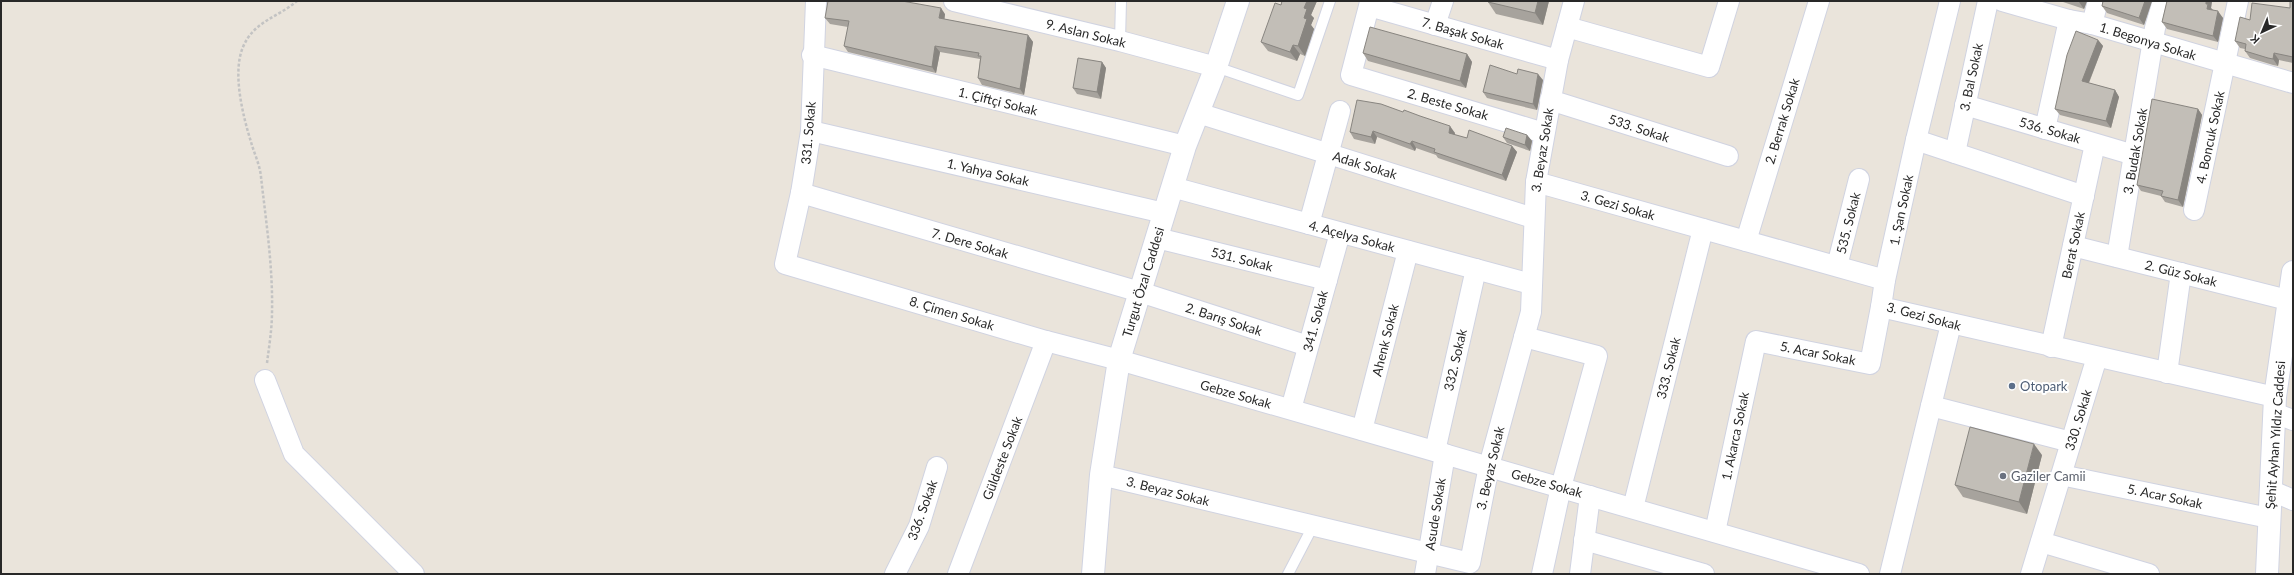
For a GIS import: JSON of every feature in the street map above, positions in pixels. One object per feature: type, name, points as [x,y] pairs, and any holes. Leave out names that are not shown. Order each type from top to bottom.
[{"type":"street","name":"331. Sokak","points":[[786,264],[801,193],[811,131],[812,55],[816,1]]},
{"type":"street","name":"9. Aslan Sokak","points":[[954,1],[1120,40],[1216,67]]},
{"type":"street","name":"Turgut Özal Caddesi","points":[[1093,574],[1101,474],[1120,360],[1184,146],[1216,67],[1238,1]]},
{"type":"street","points":[[1435,25],[1443,1]]},
{"type":"street","name":"3. Beyaz Sokak","points":[[1101,474],[1470,563],[1489,466],[1531,312],[1533,218],[1536,182],[1558,60],[1574,1]]},
{"type":"street","points":[[1567,27],[1709,67],[1729,1]]},
{"type":"street","name":"2. Berrak Sokak","points":[[1746,241],[1819,1]]},
{"type":"street","name":"1. Şan Sokak","points":[[1885,280],[1916,140],[1950,1]]},
{"type":"street","name":"3. Bal Sokak","points":[[1955,153],[1988,1]]},
{"type":"street","points":[[2092,24],[2098,1]]},
{"type":"street","name":"3. Budak Sokak","points":[[2117,257],[2162,1]]},
{"type":"street","name":"4. Boncuk Sokak","points":[[2194,210],[2238,1]]},
{"type":"street","name":"1. Begonya Sokak","points":[[2011,2],[2069,20],[2092,24],[2154,44],[2293,83]]},
{"type":"street","name":"7. Başak Sokak","points":[[1351,75],[1369,6],[1558,60]]},
{"type":"street","points":[[2045,129],[2069,20]]},
{"type":"street","name":"1. Çiftçi Sokak","points":[[812,55],[1184,146]]},
{"type":"street","name":"2. Beste Sokak","points":[[1351,75],[1544,133]]},
{"type":"street","name":"533. Sokak","points":[[1550,100],[1728,156]]},
{"type":"street","name":"536. Sokak","points":[[1965,105],[2134,155]]},
{"type":"street","points":[[1309,224],[1340,111]]},
{"type":"street","name":"Adak Sokak","points":[[1198,113],[1533,218]]},
{"type":"street","name":"1. Yahya Sokak","points":[[811,131],[1164,212]]},
{"type":"street","points":[[1916,140],[2084,196]]},
{"type":"street","name":"Berat Sokak","points":[[2052,347],[2096,144]]},
{"type":"street","name":"535. Sokak","points":[[1837,266],[1859,179]]},
{"type":"street","name":"3. Gezi Sokak","points":[[1536,182],[1885,280],[1881,307],[2167,373],[2281,410]]},
{"type":"street","name":"4. Açelya Sokak","points":[[1172,187],[1531,284]]},
{"type":"street","name":"7. Dere Sokak","points":[[801,193],[1140,292]]},
{"type":"street","name":"333. Sokak","points":[[1633,508],[1703,229]]},
{"type":"street","name":"341. Sokak","points":[[1291,409],[1340,233]]},
{"type":"street","name":"531. Sokak","points":[[1157,238],[1327,280]]},
{"type":"street","name":"2. Güz Sokak","points":[[2073,246],[2288,300]]},
{"type":"street","name":"Ahenk Sokak","points":[[1362,430],[1408,251]]},
{"type":"street","name":"8. Çimen Sokak","points":[[786,264],[1046,341],[1120,360]]},
{"type":"street","name":"332. Sokak","points":[[1440,452],[1476,269]]},
{"type":"street","name":"Şehit Ayhan Yıldız Caddesi","points":[[2266,574],[2270,490],[2281,410],[2288,342],[2288,300],[2293,272]]},
{"type":"street","points":[[2167,373],[2181,273]]},
{"type":"street","name":"2. Barış Sokak","points":[[1140,292],[1308,346]]},
{"type":"street","name":"5. Acar Sokak","points":[[1756,341],[1870,364],[1881,307]]},
{"type":"street","points":[[1890,574],[1951,324]]},
{"type":"street","points":[[1524,337],[1597,356],[1561,487],[1542,574]]},
{"type":"street","name":"Güldeste Sokak","points":[[958,574],[1046,341]]},
{"type":"street","name":"1. Akarca Sokak","points":[[1715,532],[1756,341]]},
{"type":"street","name":"330. Sokak","points":[[2031,574],[2097,357]]},
{"type":"street","name":"Gebze Sokak","points":[[1120,360],[1859,574]]},
{"type":"street","points":[[265,380],[294,454],[414,574]]},
{"type":"street","points":[[1931,406],[2071,442]]},
{"type":"street","name":"Asude Sokak","points":[[1425,574],[1429,554],[1440,452]]},
{"type":"street","name":"336. Sokak","points":[[895,574],[919,526],[937,467]]},
{"type":"street","name":"5. Acar Sokak","points":[[2061,475],[2269,518]]},
{"type":"street","points":[[2270,490],[2293,500]]},
{"type":"street","points":[[1580,574],[1590,496]]},
{"type":"street","points":[[1584,540],[1704,574]]},
{"type":"street","points":[[2041,542],[2150,574]]},
{"type":"lane","points":[[1120,40],[1121,1]]},
{"type":"lane","points":[[1216,67],[1298,94],[1330,1]]},
{"type":"lane","points":[[1288,574],[1313,526]]},
{"type":"path","points":[[265,380],[272,313],[268,237],[261,174],[248,132],[238,76],[238,66],[243,48],[254,30],[261,23],[280,14],[297,1]]},
{"type":"building","points":[[828,1],[902,1],[941,8],[939,18],[1028,35],[1020,89],[978,78],[981,56],[978,56],[979,53],[935,46],[932,67],[844,46],[849,21],[825,18]]},
{"type":"building","points":[[1282,1],[1307,1],[1304,8],[1307,9],[1304,18],[1307,19],[1298,46],[1293,45],[1290,52],[1261,42],[1275,3],[1281,5]]},
{"type":"building","points":[[1488,1],[1538,1],[1535,13]]},
{"type":"building","points":[[2103,1],[2145,1],[2139,18],[2102,6]]},
{"type":"building","points":[[2167,1],[2206,1],[2206,4],[2208,4],[2207,9],[2218,11],[2213,36],[2162,22]]},
{"type":"building","points":[[2290,1],[2293,1],[2293,57],[2274,53],[2273,59],[2268,58],[2245,51],[2246,44],[2235,41],[2240,17],[2250,20],[2252,3],[2290,8]]},
{"type":"building","points":[[1370,27],[1467,54],[1460,81],[1363,53]]},
{"type":"building","points":[[2076,31],[2098,40],[2082,81],[2115,90],[2106,121],[2055,109],[2067,55]]},
{"type":"building","points":[[1078,58],[1102,62],[1097,92],[1073,88]]},
{"type":"building","points":[[1490,65],[1517,74],[1518,69],[1538,74],[1533,104],[1483,92]]},
{"type":"building","points":[[2152,99],[2198,109],[2178,200],[2161,196],[2163,191],[2137,185]]},
{"type":"building","points":[[1357,100],[1381,104],[1403,112],[1404,110],[1450,126],[1449,133],[1467,138],[1469,130],[1512,146],[1502,175],[1434,152],[1435,149],[1412,141],[1410,144],[1373,131],[1371,137],[1350,132]]},
{"type":"building","points":[[1506,128],[1527,135],[1525,145],[1503,137]]},
{"type":"building","name":"Gaziler Camii","points":[[1970,427],[2034,444],[2019,502],[1955,485]]},
{"type":"place","name":"Otopark","points":[[2012,386]]},
{"type":"place","name":"Gaziler Camii","points":[[2003,476]]}]
